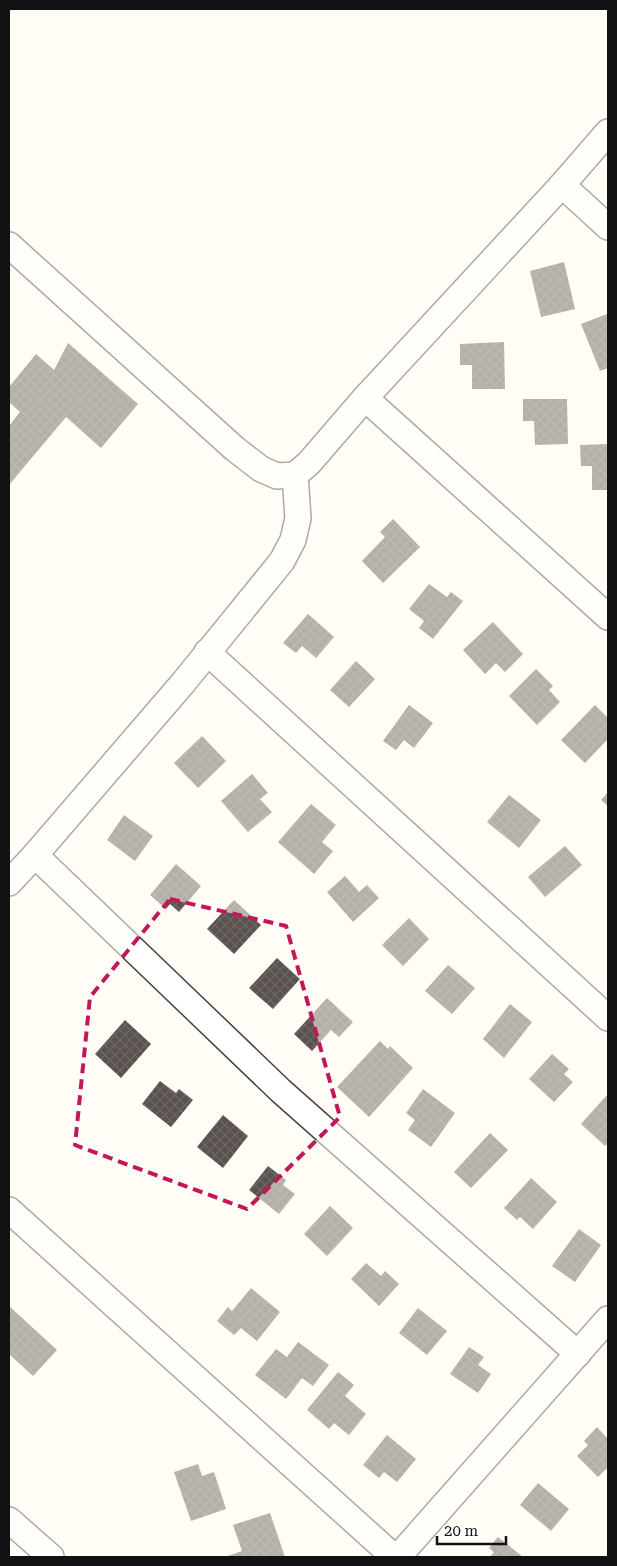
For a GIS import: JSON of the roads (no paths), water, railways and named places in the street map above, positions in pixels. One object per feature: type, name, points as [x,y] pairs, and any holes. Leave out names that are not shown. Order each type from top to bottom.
[{"type":"street","points":[[9,245],[235,449],[261,469],[277,476],[295,475],[309,463],[365,398],[562,185],[608,132]]},
{"type":"street","points":[[562,185],[608,227]]},
{"type":"street","points":[[365,398],[608,617]]},
{"type":"street","points":[[9,882],[36,856],[183,683],[282,561],[293,540],[298,518],[295,475]]},
{"type":"street","points":[[207,652],[608,1018]]},
{"type":"street","points":[[36,856],[281,1090],[578,1354]]},
{"type":"street","points":[[9,1210],[394,1557]]},
{"type":"street","points":[[398,1557],[608,1320]]},
{"type":"street","points":[[9,1520],[51,1557]]}]
